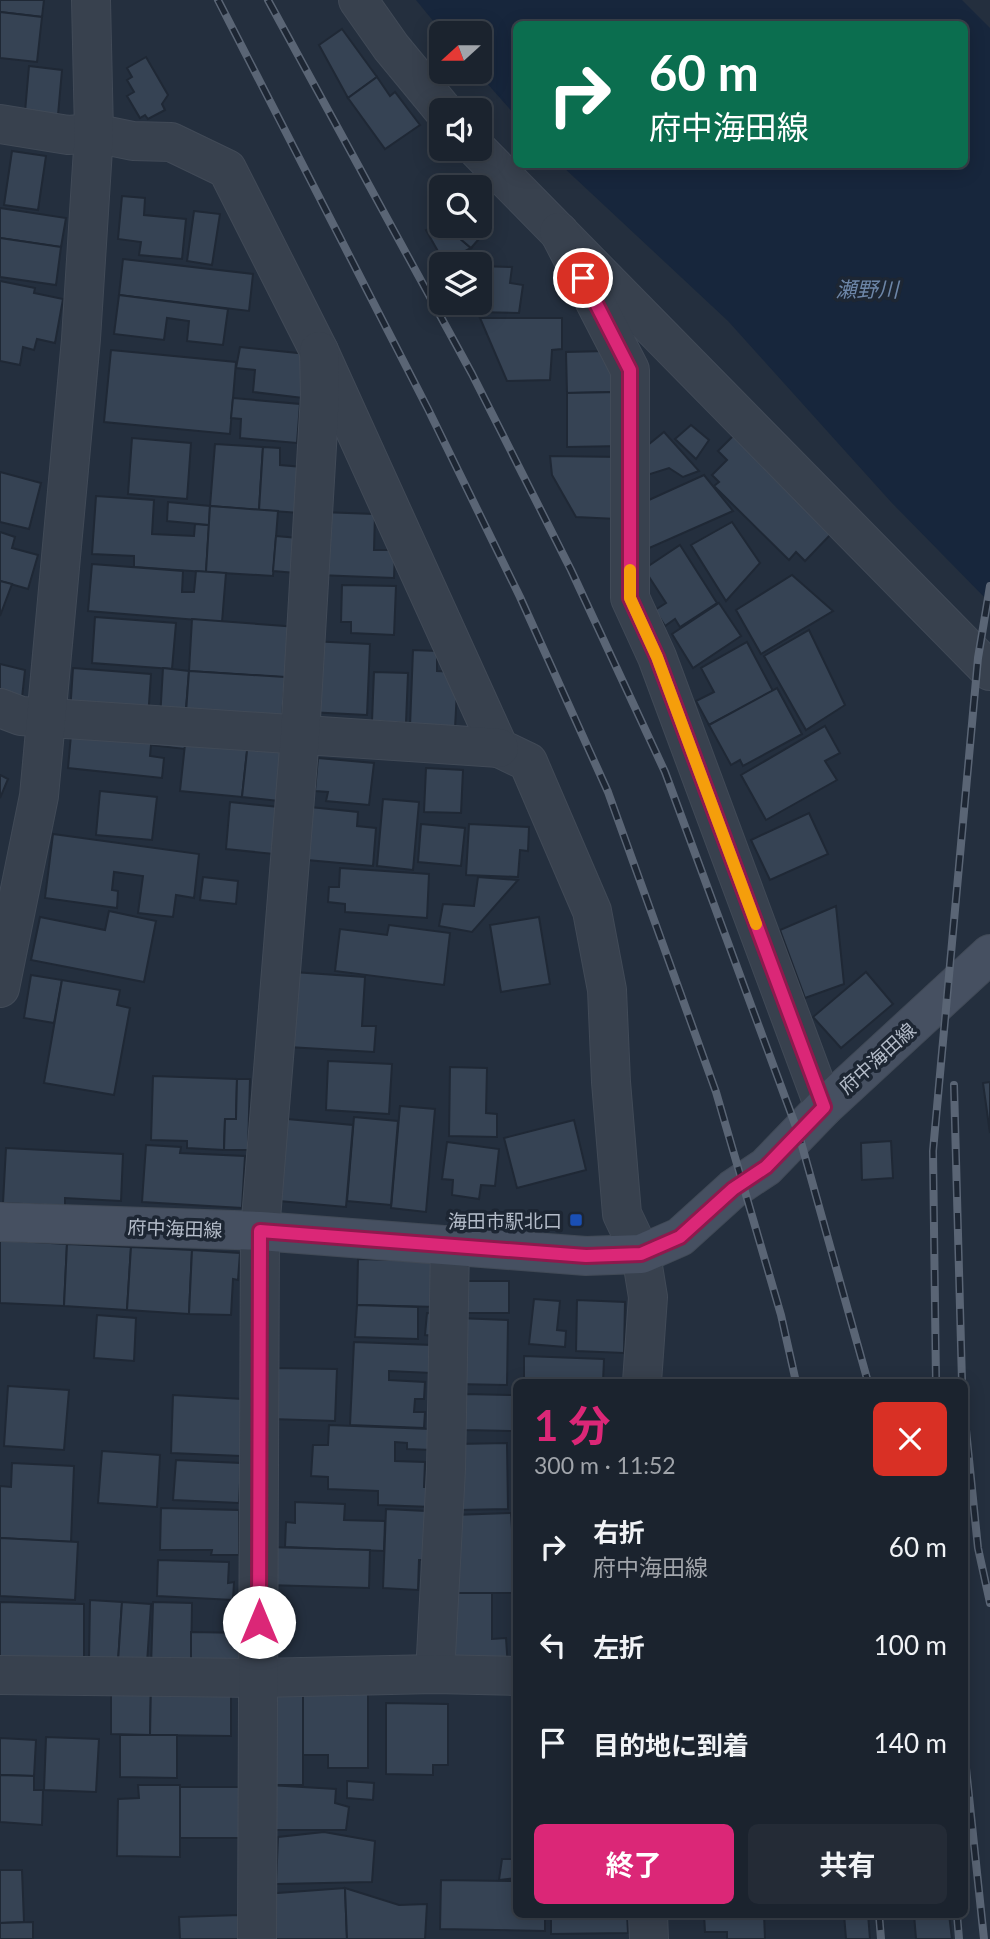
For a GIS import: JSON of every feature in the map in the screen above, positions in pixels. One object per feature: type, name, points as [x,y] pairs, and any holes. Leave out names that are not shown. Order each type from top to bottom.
[{"type":"main road","name":"府中海田線","points":[[0,1222],[260,1231],[586,1256],[641,1254],[680,1237],[733,1189],[766,1167],[824,1107],[990,954]]},
{"type":"street","points":[[358,0],[391,47],[433,98]]},
{"type":"street","points":[[0,988],[39,796],[81,339],[94,133],[84,9]]},
{"type":"street","points":[[0,124],[68,135],[94,133],[133,141],[171,142],[227,169],[319,351],[499,748]]},
{"type":"street","points":[[489,161],[990,671]]},
{"type":"street","points":[[559,232],[630,370],[630,598],[657,657],[824,1107]]},
{"type":"street","points":[[257,1939],[260,1231],[300,736],[320,396],[319,351]]},
{"type":"street","points":[[0,708],[21,716],[499,748],[528,762],[592,911],[607,990],[611,1082],[622,1214],[641,1254],[648,1297],[642,1379]]},
{"type":"street","points":[[435,1674],[446,1469],[450,1245]]},
{"type":"street","points":[[0,1675],[258,1678],[435,1674],[513,1676]]},
{"type":"street","points":[[648,1918],[649,1939]]},
{"type":"water","name":"瀬野川","points":[[416,0],[962,0],[990,28],[990,603],[891,502],[728,321],[564,168],[968,168],[968,21],[513,21],[513,113],[488,84],[492,84],[492,21],[433,21]]},
{"type":"building","points":[[0,0],[44,0],[42,17],[0,12]]},
{"type":"building","points":[[0,12],[42,17],[37,62],[0,58]]},
{"type":"building","points":[[342,29],[377,77],[348,98],[319,45]]},
{"type":"building","points":[[146,57],[168,95],[162,104],[165,110],[148,119],[145,115],[140,118],[127,96],[134,92],[127,80],[132,77],[127,68]]},
{"type":"building","points":[[29,66],[62,70],[58,115],[25,112]]},
{"type":"building","points":[[377,77],[390,96],[395,92],[420,125],[385,149],[348,98]]},
{"type":"building","points":[[12,151],[46,156],[38,210],[4,205]]},
{"type":"building","points":[[122,196],[145,198],[144,215],[186,219],[182,259],[139,255],[141,242],[118,239]]},
{"type":"building","points":[[0,208],[66,218],[61,247],[0,238]]},
{"type":"building","points":[[194,211],[220,214],[212,265],[187,261]]},
{"type":"building","points":[[0,238],[61,247],[56,285],[0,277]]},
{"type":"building","points":[[430,238],[459,238],[471,248],[463,252],[438,252]]},
{"type":"building","points":[[459,238],[480,238],[471,248]]},
{"type":"building","points":[[123,259],[253,274],[249,311],[119,295]]},
{"type":"building","points":[[492,266],[512,267],[510,283],[523,285],[519,313],[492,312]]},
{"type":"building","points":[[0,281],[35,288],[34,293],[63,299],[55,343],[37,339],[34,350],[23,347],[20,365],[0,361]]},
{"type":"building","points":[[119,295],[228,309],[223,345],[187,341],[189,321],[167,318],[164,340],[114,334]]},
{"type":"building","points":[[480,318],[562,318],[562,349],[552,350],[550,380],[507,381]]},
{"type":"building","points":[[240,347],[307,354],[303,398],[253,392],[255,370],[236,368]]},
{"type":"building","points":[[111,350],[236,362],[230,434],[104,422]]},
{"type":"building","points":[[606,351],[619,392],[567,393],[566,352]]},
{"type":"building","points":[[619,392],[623,446],[567,447],[567,393]]},
{"type":"building","points":[[233,398],[300,404],[297,443],[240,438],[241,419],[231,418]]},
{"type":"building","points":[[691,425],[709,440],[696,459],[675,439]]},
{"type":"building","points":[[664,432],[699,471],[683,477],[669,468],[644,476],[643,449]]},
{"type":"building","points":[[733,436],[832,533],[805,561],[796,552],[789,560],[714,486],[719,482],[712,475],[727,460],[718,451]]},
{"type":"building","points":[[132,438],[191,443],[187,499],[128,494]]},
{"type":"building","points":[[215,444],[263,447],[259,510],[210,506]]},
{"type":"building","points":[[263,447],[280,448],[280,465],[303,467],[300,513],[259,510]]},
{"type":"building","points":[[550,456],[622,457],[617,519],[576,517],[552,475]]},
{"type":"building","points":[[0,472],[41,483],[29,529],[0,522]]},
{"type":"building","points":[[704,475],[733,511],[638,553],[640,504]]},
{"type":"building","points":[[96,496],[154,500],[152,534],[194,536],[195,524],[209,525],[206,572],[134,567],[134,556],[92,554]]},
{"type":"building","points":[[168,502],[210,506],[209,525],[167,521]]},
{"type":"building","points":[[210,506],[278,511],[273,576],[206,572]]},
{"type":"building","points":[[320,512],[375,514],[374,550],[395,550],[394,578],[318,575]]},
{"type":"building","points":[[732,522],[760,563],[726,601],[691,545]]},
{"type":"building","points":[[0,532],[15,537],[12,548],[38,555],[28,589],[0,581]]},
{"type":"building","points":[[276,536],[298,538],[296,573],[273,571]]},
{"type":"building","points":[[680,545],[717,603],[680,627],[675,619],[665,626],[655,610],[666,603],[644,569]]},
{"type":"building","points":[[92,564],[183,571],[182,592],[194,592],[196,571],[226,573],[222,622],[88,611]]},
{"type":"building","points":[[792,575],[833,611],[761,654],[736,610]]},
{"type":"building","points":[[0,581],[12,584],[0,616]]},
{"type":"building","points":[[342,585],[396,586],[394,635],[351,633],[351,622],[341,622]]},
{"type":"building","points":[[719,603],[741,636],[693,668],[672,634]]},
{"type":"building","points":[[95,617],[176,623],[172,669],[92,663]]},
{"type":"building","points":[[192,619],[298,627],[294,678],[189,671]]},
{"type":"building","points":[[809,630],[845,705],[806,730],[764,656]]},
{"type":"building","points":[[310,641],[370,644],[367,715],[308,712]]},
{"type":"building","points":[[747,642],[773,691],[709,725],[696,701],[714,692],[701,668]]},
{"type":"building","points":[[413,650],[437,651],[437,671],[458,672],[455,728],[410,726]]},
{"type":"building","points":[[0,664],[25,670],[21,707],[0,699]]},
{"type":"building","points":[[73,668],[151,674],[148,719],[70,713]]},
{"type":"building","points":[[163,668],[189,671],[185,721],[160,719]]},
{"type":"building","points":[[189,671],[285,677],[282,718],[186,712]]},
{"type":"building","points":[[374,672],[408,673],[406,723],[372,721]]},
{"type":"building","points":[[777,688],[802,734],[743,766],[740,760],[731,765],[709,725]]},
{"type":"building","points":[[72,724],[186,735],[185,749],[151,745],[150,756],[164,758],[162,778],[68,768]]},
{"type":"building","points":[[825,726],[840,753],[825,761],[837,780],[766,820],[741,775]]},
{"type":"building","points":[[186,735],[248,742],[242,797],[180,791]]},
{"type":"building","points":[[248,742],[284,746],[279,801],[242,797]]},
{"type":"building","points":[[318,758],[374,763],[369,805],[326,801],[328,792],[315,791]]},
{"type":"building","points":[[426,768],[463,770],[461,813],[424,812]]},
{"type":"building","points":[[0,775],[8,779],[0,798]]},
{"type":"building","points":[[100,791],[157,797],[152,840],[96,835]]},
{"type":"building","points":[[383,799],[419,802],[413,870],[377,866]]},
{"type":"building","points":[[230,802],[279,807],[274,854],[226,849]]},
{"type":"building","points":[[300,806],[358,812],[357,826],[376,828],[373,866],[296,859]]},
{"type":"building","points":[[809,813],[828,854],[770,880],[751,840]]},
{"type":"building","points":[[421,824],[465,828],[461,866],[418,862]]},
{"type":"building","points":[[469,824],[529,827],[528,851],[520,850],[518,877],[466,875]]},
{"type":"building","points":[[53,834],[199,854],[194,898],[176,895],[173,917],[138,913],[143,876],[114,872],[112,890],[118,891],[117,908],[45,898]]},
{"type":"building","points":[[340,868],[429,874],[427,918],[345,912],[345,904],[328,902],[329,887],[339,887]]},
{"type":"building","points":[[203,877],[238,881],[236,904],[200,900]]},
{"type":"building","points":[[478,877],[518,880],[472,932],[439,926],[443,904],[474,906]]},
{"type":"building","points":[[836,906],[844,984],[805,998],[780,930]]},
{"type":"building","points":[[109,911],[156,921],[144,982],[31,960],[40,917],[105,930]]},
{"type":"building","points":[[539,917],[550,984],[501,992],[490,925]]},
{"type":"building","points":[[389,925],[450,933],[444,985],[335,971],[340,929],[387,935]]},
{"type":"building","points":[[293,972],[365,977],[362,1026],[376,1026],[374,1052],[288,1047]]},
{"type":"building","points":[[866,972],[893,1004],[841,1048],[813,1017]]},
{"type":"building","points":[[31,975],[62,980],[54,1023],[24,1018]]},
{"type":"building","points":[[62,980],[120,990],[117,1005],[130,1008],[114,1095],[44,1083]]},
{"type":"building","points":[[328,1061],[392,1064],[389,1114],[326,1110]]},
{"type":"building","points":[[450,1067],[487,1068],[486,1113],[497,1114],[497,1137],[449,1136]]},
{"type":"building","points":[[153,1076],[237,1079],[236,1119],[225,1119],[224,1150],[187,1148],[187,1141],[151,1140]]},
{"type":"building","points":[[237,1079],[250,1079],[248,1150],[224,1150],[225,1119],[236,1119]]},
{"type":"building","points":[[990,1082],[990,1133],[983,1083]]},
{"type":"building","points":[[400,1106],[435,1109],[426,1212],[391,1208]]},
{"type":"building","points":[[354,1117],[398,1121],[391,1205],[347,1201]]},
{"type":"building","points":[[287,1119],[353,1125],[346,1207],[279,1201]]},
{"type":"building","points":[[574,1120],[586,1170],[517,1188],[504,1138]]},
{"type":"building","points":[[891,1141],[893,1178],[862,1180],[861,1143]]},
{"type":"building","points":[[447,1142],[499,1149],[495,1186],[481,1185],[479,1199],[452,1195],[453,1180],[442,1179]]},
{"type":"building","points":[[146,1145],[181,1147],[180,1153],[245,1156],[242,1208],[142,1202]]},
{"type":"building","points":[[6,1148],[123,1154],[121,1201],[65,1198],[65,1206],[3,1203]]},
{"type":"building","points":[[0,1240],[67,1244],[64,1306],[0,1303]]},
{"type":"building","points":[[67,1244],[131,1247],[127,1310],[64,1306]]},
{"type":"building","points":[[131,1247],[192,1250],[189,1314],[127,1310]]},
{"type":"building","points":[[192,1250],[240,1253],[238,1280],[233,1279],[231,1315],[189,1314]]},
{"type":"building","points":[[358,1259],[439,1261],[438,1307],[357,1305]]},
{"type":"building","points":[[452,1281],[509,1281],[509,1313],[451,1313]]},
{"type":"building","points":[[534,1299],[560,1301],[557,1330],[566,1331],[565,1347],[529,1344]]},
{"type":"building","points":[[577,1300],[625,1302],[624,1353],[576,1351]]},
{"type":"building","points":[[357,1305],[418,1307],[418,1339],[355,1337]]},
{"type":"building","points":[[427,1313],[439,1314],[436,1336],[425,1335]]},
{"type":"building","points":[[97,1315],[136,1318],[134,1361],[94,1358]]},
{"type":"building","points":[[457,1318],[508,1320],[507,1385],[455,1384]]},
{"type":"building","points":[[354,1342],[432,1345],[432,1373],[389,1371],[389,1380],[425,1382],[424,1399],[415,1399],[414,1412],[425,1412],[424,1428],[350,1425]]},
{"type":"building","points":[[524,1356],[604,1359],[603,1379],[524,1379]]},
{"type":"building","points":[[272,1368],[337,1369],[335,1421],[271,1419]]},
{"type":"building","points":[[8,1386],[69,1390],[64,1450],[4,1446]]},
{"type":"building","points":[[464,1394],[513,1395],[512,1431],[464,1430]]},
{"type":"building","points":[[173,1395],[243,1399],[241,1456],[171,1453]]},
{"type":"building","points":[[329,1425],[431,1429],[431,1450],[407,1449],[407,1443],[395,1442],[395,1461],[425,1462],[424,1487],[433,1487],[432,1507],[378,1505],[378,1491],[328,1489],[328,1477],[311,1476],[313,1445],[328,1445]]},
{"type":"building","points":[[507,1443],[508,1509],[458,1510],[457,1444]]},
{"type":"building","points":[[102,1451],[160,1455],[157,1507],[98,1503]]},
{"type":"building","points":[[176,1460],[241,1463],[239,1503],[173,1500]]},
{"type":"building","points":[[12,1463],[74,1466],[71,1542],[0,1538],[0,1486],[11,1487]]},
{"type":"building","points":[[295,1502],[345,1504],[344,1520],[385,1521],[384,1551],[285,1547],[286,1522],[295,1523]]},
{"type":"building","points":[[161,1508],[239,1510],[239,1555],[211,1555],[212,1550],[160,1550]]},
{"type":"building","points":[[386,1509],[426,1511],[430,1560],[419,1560],[418,1590],[383,1588]]},
{"type":"building","points":[[511,1513],[513,1593],[451,1593],[453,1515]]},
{"type":"building","points":[[0,1538],[78,1542],[75,1600],[0,1596]]},
{"type":"building","points":[[268,1547],[370,1550],[369,1588],[267,1585]]},
{"type":"building","points":[[158,1560],[229,1562],[228,1583],[234,1582],[233,1600],[157,1596]]},
{"type":"building","points":[[451,1593],[492,1593],[492,1639],[506,1638],[508,1668],[448,1666]]},
{"type":"building","points":[[90,1600],[122,1602],[118,1662],[89,1660]]},
{"type":"building","points":[[0,1602],[84,1604],[84,1663],[0,1660]]},
{"type":"building","points":[[122,1602],[151,1604],[147,1663],[118,1662]]},
{"type":"building","points":[[153,1602],[192,1603],[191,1668],[151,1667]]},
{"type":"building","points":[[191,1632],[246,1633],[245,1670],[191,1668]]},
{"type":"building","points":[[111,1684],[151,1685],[150,1735],[111,1734]]},
{"type":"building","points":[[151,1685],[231,1686],[231,1736],[150,1735]]},
{"type":"building","points":[[266,1688],[303,1688],[303,1785],[266,1785]]},
{"type":"building","points":[[303,1688],[368,1688],[368,1768],[328,1768],[328,1755],[303,1755]]},
{"type":"building","points":[[386,1703],[448,1704],[448,1765],[433,1765],[433,1775],[386,1774]]},
{"type":"building","points":[[120,1735],[177,1735],[177,1778],[120,1777]]},
{"type":"building","points":[[46,1737],[99,1739],[96,1792],[44,1790]]},
{"type":"building","points":[[0,1738],[36,1740],[34,1776],[0,1775]]},
{"type":"building","points":[[0,1775],[34,1776],[34,1790],[43,1790],[42,1825],[0,1822]]},
{"type":"building","points":[[347,1781],[374,1783],[373,1800],[347,1798]]},
{"type":"building","points":[[138,1785],[180,1785],[180,1857],[117,1856],[118,1799],[139,1798]]},
{"type":"building","points":[[269,1785],[336,1789],[335,1803],[349,1807],[346,1830],[268,1830]]},
{"type":"building","points":[[180,1787],[241,1787],[242,1838],[180,1838]]},
{"type":"building","points":[[324,1832],[375,1841],[372,1882],[276,1884],[278,1837]]},
{"type":"building","points":[[502,1859],[513,1859],[513,1878],[499,1880]]},
{"type":"building","points":[[0,1870],[22,1870],[24,1922],[0,1923]]},
{"type":"building","points":[[441,1880],[513,1881],[513,1918],[545,1918],[545,1931],[440,1929]]},
{"type":"building","points":[[345,1888],[347,1939],[266,1939],[264,1894]]},
{"type":"building","points":[[345,1888],[399,1905],[427,1904],[425,1939],[347,1939]]},
{"type":"building","points":[[240,1915],[241,1939],[180,1939],[179,1917]]},
{"type":"building","points":[[551,1918],[627,1918],[628,1933],[551,1934]]},
{"type":"building","points":[[704,1918],[764,1918],[765,1939],[727,1939],[727,1932],[705,1932]]},
{"type":"building","points":[[844,1918],[868,1918],[870,1939],[846,1939]]},
{"type":"building","points":[[914,1918],[949,1918],[952,1939],[916,1939]]},
{"type":"building","points":[[33,1922],[33,1939],[0,1939],[0,1923]]},
{"type":"railway","points":[[218,0],[428,409],[520,597],[608,792],[716,1092],[781,1315],[795,1379]]},
{"type":"railway","points":[[268,0],[472,374],[571,570],[665,772],[799,1135],[867,1379]]},
{"type":"railway","points":[[936,1379],[933,1151],[978,658],[990,586]]},
{"type":"railway","points":[[954,1085],[962,1379]]},
{"type":"railway","points":[[968,1449],[978,1548],[990,1603]]},
{"type":"railway","points":[[968,1787],[984,1939]]},
{"type":"railway","points":[[879,1918],[881,1939]]},
{"type":"railway","points":[[957,1918],[959,1939]]},
{"type":"slow traffic","points":[[630,570],[630,598],[657,657],[756,924]]},
{"type":"place","name":"海田市駅北口","points":[[576,1220]]},
{"type":"route","points":[[259,1622],[260,1231],[586,1256],[641,1254],[680,1237],[733,1189],[766,1167],[824,1107],[657,657],[630,598],[630,370],[583,278]]}]
